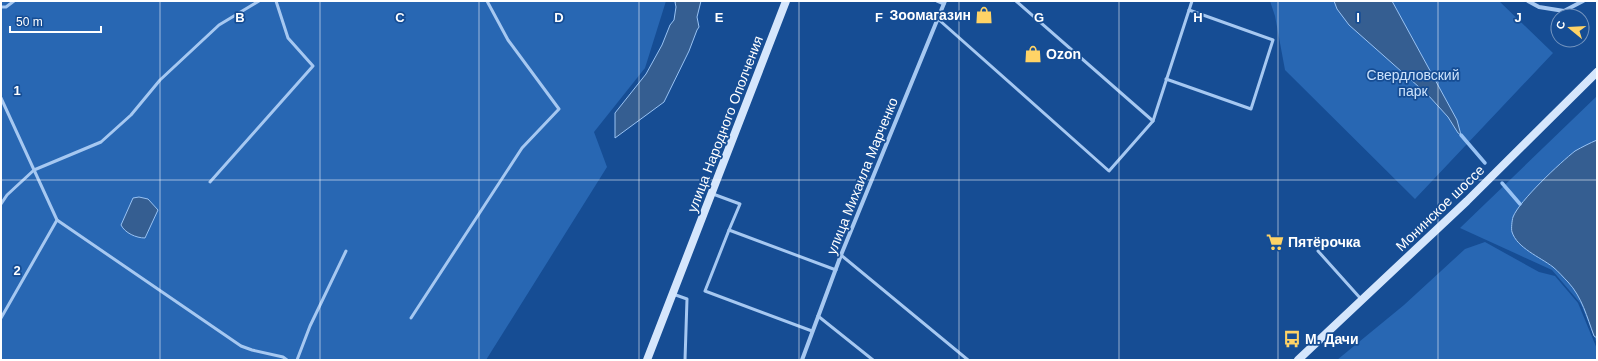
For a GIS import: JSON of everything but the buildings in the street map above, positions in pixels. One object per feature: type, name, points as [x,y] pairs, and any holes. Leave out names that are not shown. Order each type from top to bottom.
[{"type":"main road","name":"улица Народного Ополчения","points":[[647,360],[786,1]]},
{"type":"main road","name":"Монинское шоссе","points":[[1298,360],[1467,201],[1597,72]]},
{"type":"street","points":[[1528,1],[1538,7],[1564,11],[1583,1]]},
{"type":"street","name":"улица Михаила Марченко","points":[[802,360],[841,254],[944,2]]},
{"type":"lane","points":[[1,7],[6,7],[14,1]]},
{"type":"lane","points":[[1,204],[7,195],[34,170],[101,142],[110,136],[131,115],[160,80],[219,25],[259,1]]},
{"type":"lane","points":[[210,182],[313,66],[288,38],[276,1]]},
{"type":"lane","points":[[411,318],[522,148],[559,109],[508,40],[487,1]]},
{"type":"lane","points":[[937,1],[944,2]]},
{"type":"lane","points":[[1016,1],[1152,120]]},
{"type":"lane","points":[[938,19],[1109,171],[1152,120],[1192,1]]},
{"type":"lane","points":[[1166,79],[1250,109],[1273,40],[1189,10]]},
{"type":"lane","points":[[1,98],[57,220],[241,346],[283,357],[287,360]]},
{"type":"lane","points":[[712,193],[740,204],[705,291],[812,331]]},
{"type":"lane","points":[[1,318],[57,220]]},
{"type":"lane","points":[[729,230],[836,270]]},
{"type":"lane","points":[[1318,251],[1362,299]]},
{"type":"lane","points":[[297,360],[310,326],[346,252]]},
{"type":"lane","points":[[841,254],[968,360]]},
{"type":"lane","points":[[673,294],[687,299],[685,360]]},
{"type":"lane","points":[[818,316],[873,360]]},
{"type":"green space","points":[[1,1],[666,1],[645,68],[594,132],[607,167],[486,360],[1,360]]},
{"type":"green space","name":"Свердловский парк","points":[[1270,1],[1499,1],[1553,53],[1415,199],[1285,70],[1275,16]]},
{"type":"green space","points":[[1597,96],[1597,344],[1581,304],[1552,270],[1460,228]]},
{"type":"green space","points":[[1485,242],[1539,272],[1555,276],[1578,303],[1597,349],[1597,360],[1337,360],[1404,305],[1465,249]]},
{"type":"shaded area","points":[[701,1],[697,17],[699,27],[689,51],[664,102],[615,138],[615,113],[646,74],[662,45],[670,25],[674,20],[676,7],[675,2]]},
{"type":"shaded area","points":[[1334,1],[1392,1],[1457,120],[1461,135],[1458,133],[1448,117],[1428,95],[1349,25],[1337,9]]},
{"type":"shaded area","points":[[1597,140],[1597,338],[1594,336],[1584,308],[1573,288],[1553,267],[1519,243],[1512,232],[1512,222],[1513,217],[1523,201],[1541,182],[1575,151]]},
{"type":"shaded area","points":[[139,197],[148,199],[158,210],[145,238],[131,234],[121,225],[133,198]]},
{"type":"waterway","points":[[1461,135],[1485,163]]},
{"type":"waterway","points":[[1502,183],[1520,204]]},
{"type":"place","name":"Зоомагазин","points":[[984,15]]},
{"type":"place","name":"Ozon","points":[[1033,54]]},
{"type":"place","name":"Пятёрочка","points":[[1275,242]]},
{"type":"place","name":"М. Дачи","points":[[1292,339]]}]
